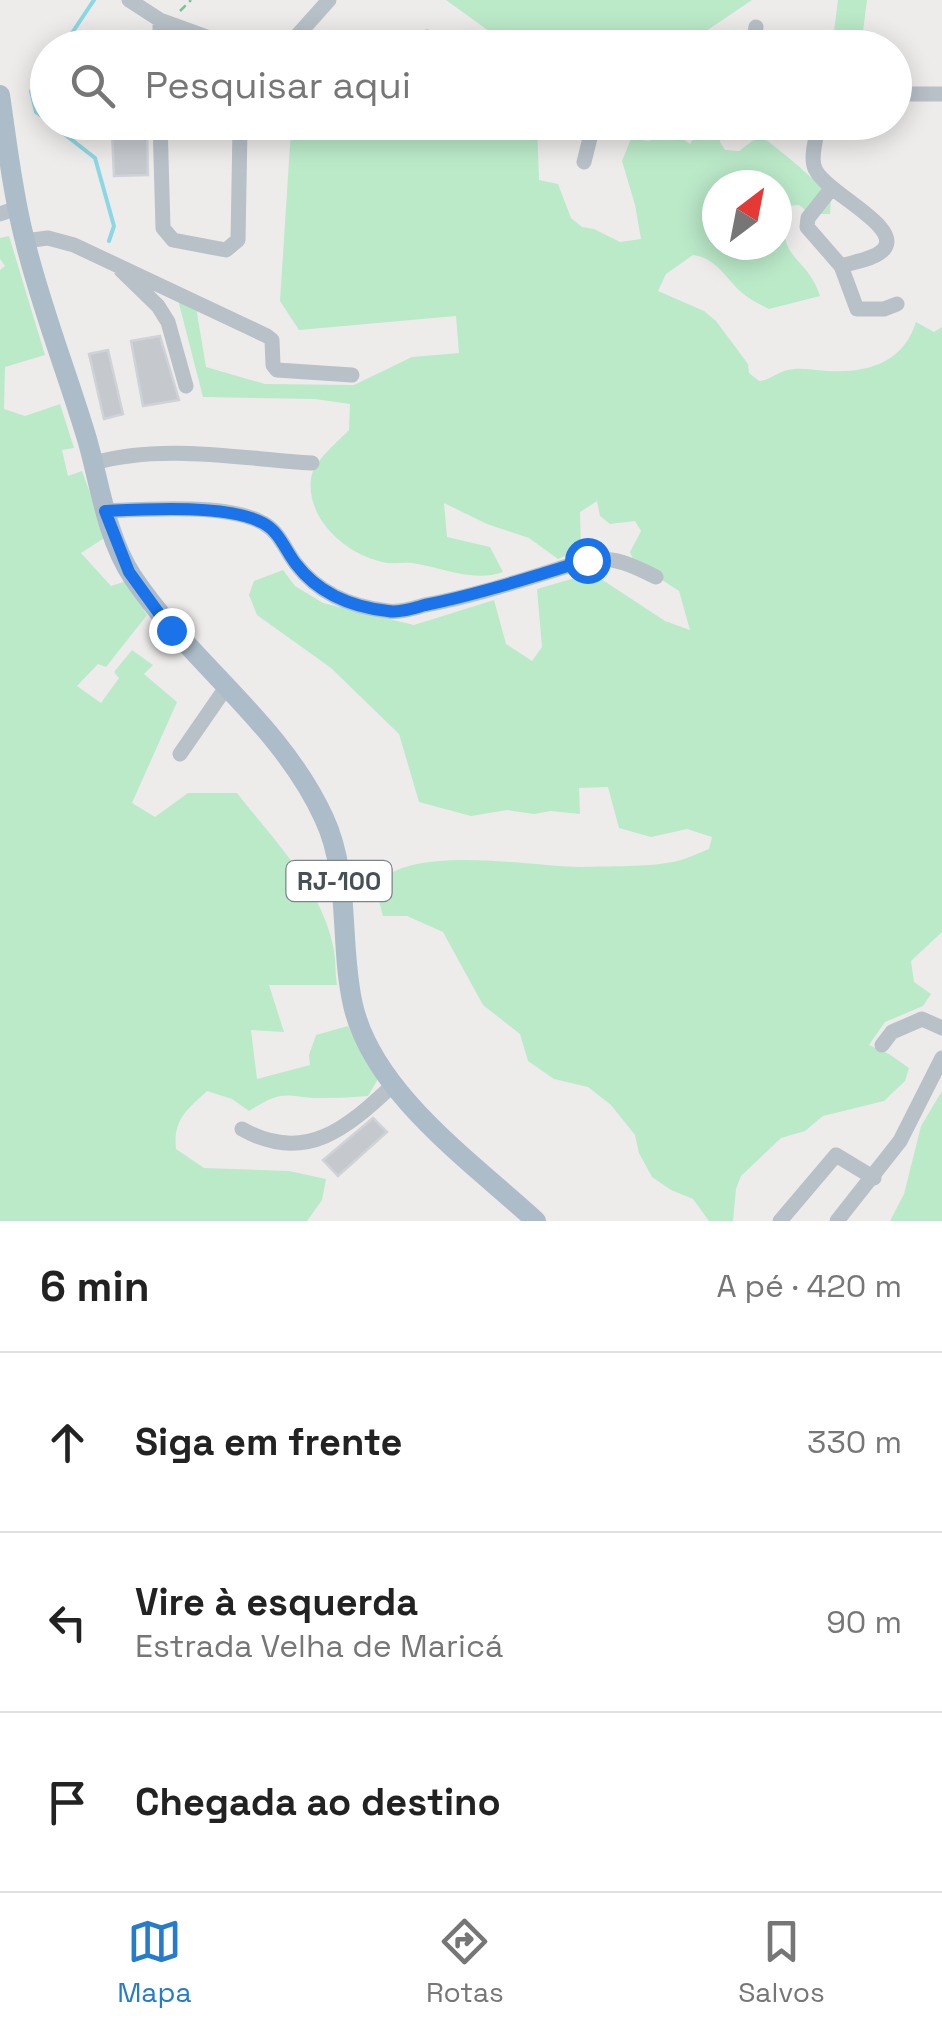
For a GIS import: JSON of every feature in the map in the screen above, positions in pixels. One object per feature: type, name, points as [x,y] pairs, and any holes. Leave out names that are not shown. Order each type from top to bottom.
[{"type":"main road","name":"RJ-100","points":[[0,94],[9,211],[24,240],[94,463],[105,511],[129,572],[171,630],[274,738],[306,783],[326,822],[344,907],[345,953],[354,1008],[374,1055],[393,1085],[423,1118],[536,1221]]},
{"type":"street","points":[[129,0],[165,22],[187,30]]},
{"type":"street","points":[[302,30],[329,0]]},
{"type":"street","points":[[163,30],[165,22]]},
{"type":"street","points":[[912,94],[942,94]]},
{"type":"street","points":[[161,140],[166,234],[173,240],[226,250],[238,240],[240,140]]},
{"type":"street","points":[[584,162],[590,140]]},
{"type":"street","points":[[813,140],[814,166],[831,189],[866,213],[885,231],[888,240],[885,249],[875,256],[841,266]]},
{"type":"street","points":[[831,189],[808,218],[807,228],[841,266],[857,309],[874,310],[897,304]]},
{"type":"street","points":[[24,240],[48,238],[114,264],[267,336],[272,340],[276,370],[352,376]]},
{"type":"street","points":[[114,264],[158,306],[168,322],[186,386]]},
{"type":"street","points":[[94,463],[122,456],[159,454],[312,463]]},
{"type":"street","points":[[105,511],[154,509],[252,518],[278,536],[318,588],[392,612],[607,557],[656,577]]},
{"type":"street","points":[[180,754],[227,686]]},
{"type":"street","points":[[882,1044],[892,1032],[922,1019],[942,1028]]},
{"type":"street","points":[[838,1221],[900,1141],[942,1058]]},
{"type":"street","points":[[242,1129],[274,1142],[324,1137],[341,1131],[393,1085]]},
{"type":"street","points":[[780,1221],[836,1155],[874,1178]]},
{"type":"path","points":[[165,22],[192,0]]},
{"type":"green space","points":[[446,0],[752,0],[708,30],[487,30]]},
{"type":"green space","points":[[838,0],[867,0],[863,30],[834,30]]},
{"type":"green space","points":[[290,140],[538,140],[539,180],[558,184],[571,218],[582,227],[620,242],[641,239],[622,161],[631,140],[684,140],[690,144],[692,140],[720,140],[725,150],[739,151],[754,140],[766,140],[831,198],[830,214],[810,214],[799,205],[792,206],[792,170],[702,170],[702,258],[693,255],[666,274],[658,291],[704,311],[716,321],[748,364],[749,373],[759,381],[792,369],[843,371],[870,367],[893,356],[916,322],[934,332],[942,327],[942,932],[911,961],[914,982],[931,994],[923,1006],[885,1022],[869,1045],[909,1068],[905,1081],[884,1101],[823,1116],[805,1131],[781,1138],[741,1176],[733,1221],[709,1221],[693,1199],[652,1177],[639,1153],[635,1135],[611,1105],[588,1087],[554,1079],[528,1061],[520,1034],[483,1005],[443,932],[407,916],[383,916],[375,886],[392,873],[415,864],[442,861],[582,867],[663,864],[709,849],[712,837],[687,829],[651,837],[619,828],[608,787],[579,788],[580,814],[507,810],[471,816],[419,802],[399,734],[331,668],[257,615],[249,595],[254,581],[283,570],[295,586],[323,603],[414,625],[494,600],[506,644],[532,661],[542,647],[537,589],[592,573],[665,621],[690,630],[679,591],[634,562],[630,552],[641,531],[635,521],[610,524],[600,516],[597,501],[580,512],[581,549],[558,559],[529,538],[487,524],[444,503],[447,537],[490,547],[503,572],[492,575],[388,563],[345,545],[315,509],[311,479],[326,453],[349,430],[350,404],[315,399],[203,397],[177,296],[196,307],[206,367],[265,384],[354,385],[412,357],[459,353],[456,316],[299,330],[280,301]]},
{"type":"green space","points":[[9,236],[45,355],[5,367],[4,409],[25,416],[60,404],[74,448],[62,450],[68,476],[82,471],[106,537],[81,553],[111,586],[126,581],[147,615],[106,667],[98,664],[77,686],[101,703],[119,678],[114,672],[132,650],[153,665],[144,674],[177,702],[132,803],[155,817],[188,793],[237,793],[294,864],[318,904],[333,946],[337,985],[269,985],[284,1032],[251,1030],[257,1079],[310,1065],[316,1035],[348,1026],[378,1079],[368,1096],[280,1096],[249,1111],[232,1099],[207,1091],[179,1122],[176,1149],[204,1168],[289,1171],[326,1179],[322,1200],[307,1221],[0,1221],[0,270],[5,266],[0,259],[0,238]]},
{"type":"green space","points":[[792,253],[820,296],[769,309],[743,294],[707,260],[792,260]]},
{"type":"green space","points":[[942,1091],[942,1221],[890,1221],[904,1194],[921,1126]]},
{"type":"building","points":[[112,140],[147,140],[148,175],[114,176]]},
{"type":"building","points":[[160,336],[179,400],[143,406],[131,341]]},
{"type":"building","points":[[108,350],[123,414],[104,419],[89,354]]},
{"type":"building","points":[[373,1118],[387,1132],[338,1176],[323,1160]]},
{"type":"waterway","points":[[74,30],[94,0]]},
{"type":"waterway","points":[[72,140],[95,158],[114,226],[109,241]]},
{"type":"route","points":[[171,630],[129,572],[105,511],[154,509],[252,518],[278,536],[318,588],[392,612],[438,603],[587,560]]}]
